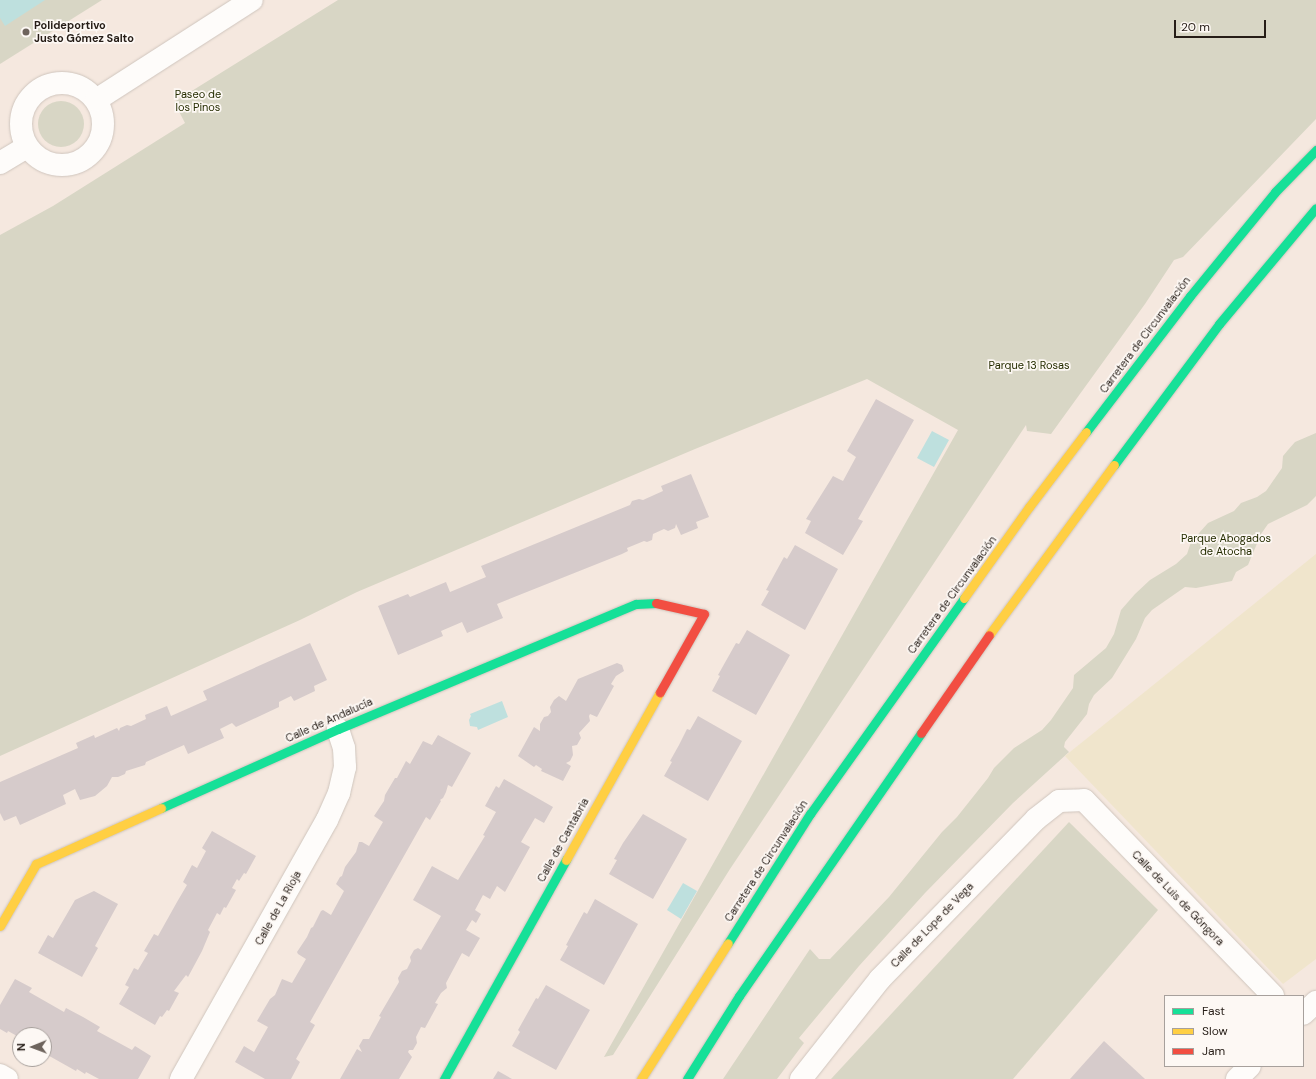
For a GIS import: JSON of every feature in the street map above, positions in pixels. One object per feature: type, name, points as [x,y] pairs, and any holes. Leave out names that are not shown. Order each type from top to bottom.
[{"type":"main road","name":"Carretera de Circunvalación","points":[[640,1079],[810,814],[1029,507],[1190,296],[1275,192],[1316,150]]},
{"type":"main road","points":[[687,1079],[739,996],[1010,605],[1219,324],[1316,208]]},
{"type":"main road","name":"Calle de Andalucía","points":[[0,926],[36,864],[338,729],[636,604],[651,602],[704,614]]},
{"type":"main road","name":"Calle de Cantabria","points":[[444,1079],[704,614]]},
{"type":"street","points":[[96,100],[252,0]]},
{"type":"street","points":[[58,83],[73,84],[86,90],[96,100],[102,113],[104,128],[100,142],[91,154],[79,163],[65,166],[50,164],[37,158],[27,147],[22,134],[21,120],[25,106],[33,94],[45,86],[58,83]]},
{"type":"street","points":[[0,163],[27,147]]},
{"type":"street","name":"Calle de La Rioja","points":[[181,1079],[327,820],[339,793],[345,767],[344,748],[338,729]]},
{"type":"street","name":"Calle de Luis de Góngora","points":[[1084,800],[1272,995]]},
{"type":"street","name":"Calle de Lope de Vega","points":[[801,1079],[880,979],[1036,819],[1059,801],[1084,800]]},
{"type":"street","points":[[1304,1013],[1316,1002]]},
{"type":"street","points":[[1237,1079],[1249,1067]]},
{"type":"street","points":[[0,1075],[7,1079]]},
{"type":"green space","name":"Polideportivo Justo Gómez Salto","points":[[0,0],[102,0],[0,64]]},
{"type":"green space","points":[[338,0],[1316,0],[1316,119],[1183,257],[1174,260],[1145,304],[1051,434],[1027,431],[1026,425],[730,869],[613,1055],[604,1057],[958,430],[867,379],[695,449],[357,592],[300,620],[0,756],[0,235],[53,206],[185,123],[174,102]]},
{"type":"green space","points":[[66,101],[70,102],[80,111],[83,115],[83,133],[74,143],[66,147],[56,147],[48,143],[39,133],[38,119],[42,111],[52,102]]},
{"type":"green space","name":"Parque Abogados de Atocha","points":[[1316,433],[1316,496],[1307,505],[1268,524],[1261,534],[1248,565],[1236,572],[1232,581],[1196,588],[1185,587],[1152,610],[1145,618],[1136,639],[1112,678],[1094,695],[1089,704],[1087,714],[1065,742],[1064,747],[1069,752],[1013,803],[925,893],[859,966],[799,1038],[804,1043],[777,1079],[723,1079],[810,949],[819,959],[830,959],[889,897],[942,832],[957,817],[988,778],[994,768],[1014,748],[1042,730],[1051,720],[1073,688],[1074,675],[1106,648],[1114,634],[1121,610],[1135,594],[1150,580],[1176,564],[1187,554],[1191,542],[1208,523],[1234,511],[1241,503],[1257,497],[1266,491],[1282,468],[1283,456],[1288,450],[1295,442]]},
{"type":"green space","points":[[1069,822],[1158,910],[1013,1079],[831,1079]]},
{"type":"sand","points":[[1316,554],[1316,959],[1283,984],[1065,756]]},
{"type":"water","points":[[0,0],[45,0],[5,26],[0,18]]},
{"type":"water","points":[[932,431],[949,440],[934,467],[917,458]]},
{"type":"water","points":[[502,701],[508,717],[478,730],[477,727],[470,726],[470,714]]},
{"type":"water","points":[[683,883],[697,891],[681,919],[667,910]]},
{"type":"building","points":[[876,399],[914,420],[858,519],[863,521],[843,555],[805,533],[811,521],[806,519],[833,476],[843,481],[856,457],[847,451]]},
{"type":"building","points":[[691,474],[709,517],[696,522],[698,528],[681,535],[676,524],[675,528],[668,531],[664,529],[653,534],[652,540],[647,542],[644,541],[627,548],[628,551],[622,554],[497,604],[503,618],[467,633],[462,622],[441,631],[443,636],[398,655],[378,606],[408,594],[410,597],[446,582],[450,592],[486,577],[481,566],[630,505],[632,501],[639,499],[643,500],[663,491],[661,486]]},
{"type":"building","points":[[795,545],[838,569],[805,630],[761,605],[769,591],[766,590],[784,557],[787,559]]},
{"type":"building","points":[[747,630],[790,655],[756,715],[712,691],[720,676],[718,675],[736,643],[739,644]]},
{"type":"building","points":[[310,643],[327,680],[314,686],[315,691],[294,701],[291,696],[279,702],[279,707],[236,727],[232,723],[220,729],[224,738],[188,754],[184,745],[146,762],[145,765],[126,771],[125,774],[118,777],[112,777],[107,786],[95,796],[80,800],[75,789],[63,795],[66,804],[20,825],[16,816],[4,821],[0,813],[0,782],[78,748],[76,743],[94,735],[95,738],[117,728],[119,731],[120,728],[127,725],[131,726],[146,719],[145,715],[167,706],[171,716],[207,700],[203,691]]},
{"type":"building","points":[[617,663],[622,665],[624,671],[616,676],[611,684],[614,686],[597,717],[590,714],[590,721],[579,733],[581,738],[577,745],[572,746],[573,755],[570,761],[566,763],[571,766],[563,781],[541,771],[542,769],[536,765],[534,767],[518,756],[534,727],[540,731],[540,724],[544,717],[548,716],[551,712],[550,707],[554,700],[559,696],[566,701],[578,679]]},
{"type":"building","points":[[698,716],[742,741],[708,801],[664,776],[672,762],[670,761],[687,729],[690,730]]},
{"type":"building","points":[[438,735],[471,753],[452,787],[448,785],[443,798],[440,800],[441,801],[430,820],[426,817],[310,1022],[315,1025],[296,1059],[300,1062],[291,1079],[265,1079],[235,1062],[244,1046],[254,1052],[268,1027],[257,1021],[270,999],[275,995],[282,979],[292,983],[306,959],[297,952],[321,911],[323,910],[331,915],[344,891],[336,884],[342,876],[345,867],[356,852],[359,842],[369,846],[383,822],[374,816],[384,801],[385,795],[395,778],[397,778],[406,761],[410,764],[423,741],[432,745]]},
{"type":"building","points":[[504,779],[553,807],[544,823],[535,818],[521,842],[530,847],[505,892],[497,886],[490,899],[483,895],[475,910],[481,914],[476,923],[472,920],[466,930],[480,938],[469,957],[462,953],[446,983],[447,988],[441,993],[435,1003],[438,1004],[425,1028],[421,1027],[416,1037],[417,1043],[413,1050],[409,1050],[408,1052],[412,1057],[399,1079],[340,1079],[357,1049],[362,1052],[359,1046],[363,1039],[369,1039],[381,1017],[379,1016],[399,982],[398,978],[402,971],[407,969],[411,961],[410,957],[414,950],[418,948],[421,950],[441,916],[413,900],[432,866],[458,880],[485,836],[483,835],[496,812],[485,806],[496,786],[499,788]]},
{"type":"building","points":[[643,814],[687,839],[653,899],[609,874],[617,860],[614,859],[623,843]]},
{"type":"building","points":[[212,831],[256,856],[246,874],[244,873],[239,881],[237,879],[232,888],[236,890],[226,908],[224,907],[220,915],[217,913],[208,930],[210,932],[202,951],[188,977],[186,975],[174,991],[179,993],[169,1011],[167,1010],[162,1017],[160,1016],[155,1025],[119,1004],[129,987],[125,985],[134,968],[138,970],[148,953],[144,951],[154,934],[158,936],[187,885],[183,882],[192,865],[197,868],[206,851],[202,848]]},
{"type":"building","points":[[94,891],[118,904],[95,946],[98,948],[82,977],[38,953],[48,935],[53,938],[75,900]]},
{"type":"building","points":[[595,899],[638,924],[604,985],[560,960],[568,946],[566,945],[584,912],[587,914]]},
{"type":"building","points":[[15,979],[32,988],[29,992],[64,1012],[66,1008],[100,1027],[97,1031],[132,1050],[135,1046],[151,1056],[138,1079],[99,1079],[86,1072],[85,1074],[77,1069],[76,1071],[52,1058],[52,1027],[12,1027],[12,1033],[8,1031],[7,1033],[0,1029],[0,1005]]},
{"type":"building","points":[[546,985],[590,1010],[556,1070],[512,1046],[520,1032],[518,1030],[536,998],[538,999]]},
{"type":"building","points":[[1104,1041],[1145,1079],[1070,1079]]},
{"type":"building","points":[[498,1071],[512,1079],[493,1079]]},
{"type":"traffic: fast","points":[[1086,432],[1190,296],[1275,192],[1316,150]]},
{"type":"traffic: fast","points":[[1114,465],[1219,324],[1316,208]]},
{"type":"traffic: fast","points":[[728,943],[810,814],[964,598]]},
{"type":"traffic: fast","points":[[161,808],[338,729],[636,604],[656,603]]},
{"type":"traffic: fast","points":[[687,1079],[739,996],[921,733]]},
{"type":"traffic: fast","points":[[444,1079],[566,860]]},
{"type":"traffic: slow","points":[[964,598],[1029,507],[1086,432]]},
{"type":"traffic: slow","points":[[989,635],[1114,465]]},
{"type":"traffic: slow","points":[[566,860],[660,692]]},
{"type":"traffic: slow","points":[[0,926],[36,864],[161,808]]},
{"type":"traffic: slow","points":[[641,1079],[728,943]]},
{"type":"traffic: jam","points":[[656,603],[704,614],[660,692]]},
{"type":"traffic: jam","points":[[921,733],[989,635]]},
{"type":"place","name":"Polideportivo Justo Gómez Salto","points":[[26,32]]},
{"type":"park label","name":"Paseo de los Pinos","points":[[198,101]]},
{"type":"park label","name":"Parque 13 Rosas","points":[[1029,365]]}]
